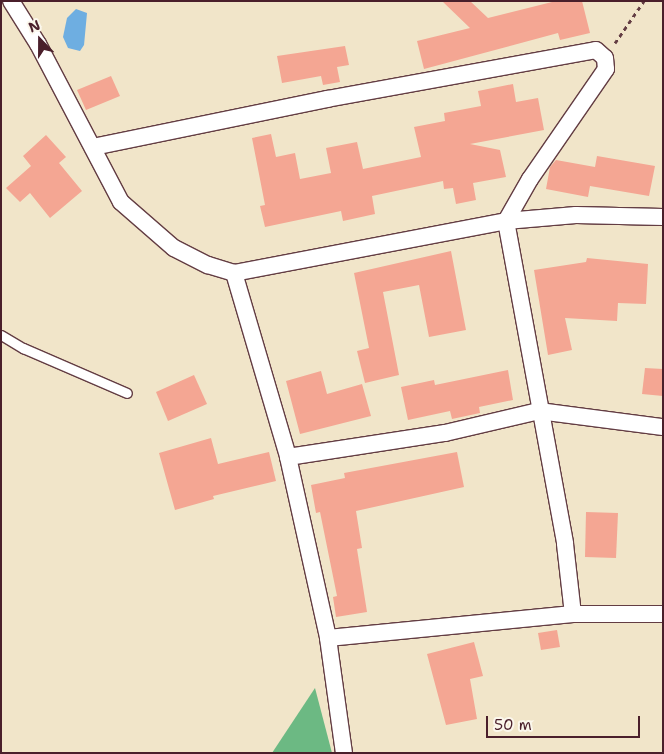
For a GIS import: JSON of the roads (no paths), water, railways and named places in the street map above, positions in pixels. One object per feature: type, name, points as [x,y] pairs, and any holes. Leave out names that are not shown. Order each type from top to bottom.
[{"type":"street","points":[[15,3],[93,147],[120,202],[147,228],[174,248],[208,265],[234,273],[506,221],[576,216],[663,216]]},
{"type":"street","points":[[93,147],[589,49],[596,50],[605,58],[603,74],[530,179],[506,221],[539,411],[565,544],[573,614]]},
{"type":"street","points":[[234,273],[288,457],[328,638],[344,753]]},
{"type":"street","points":[[288,457],[445,433],[539,411],[663,427]]},
{"type":"street","points":[[328,638],[573,614],[663,614]]},
{"type":"lane","points":[[1,335],[23,348],[127,393]]},
{"type":"water","points":[[76,9],[87,13],[84,45],[80,51],[68,48],[63,37],[67,18]]}]
